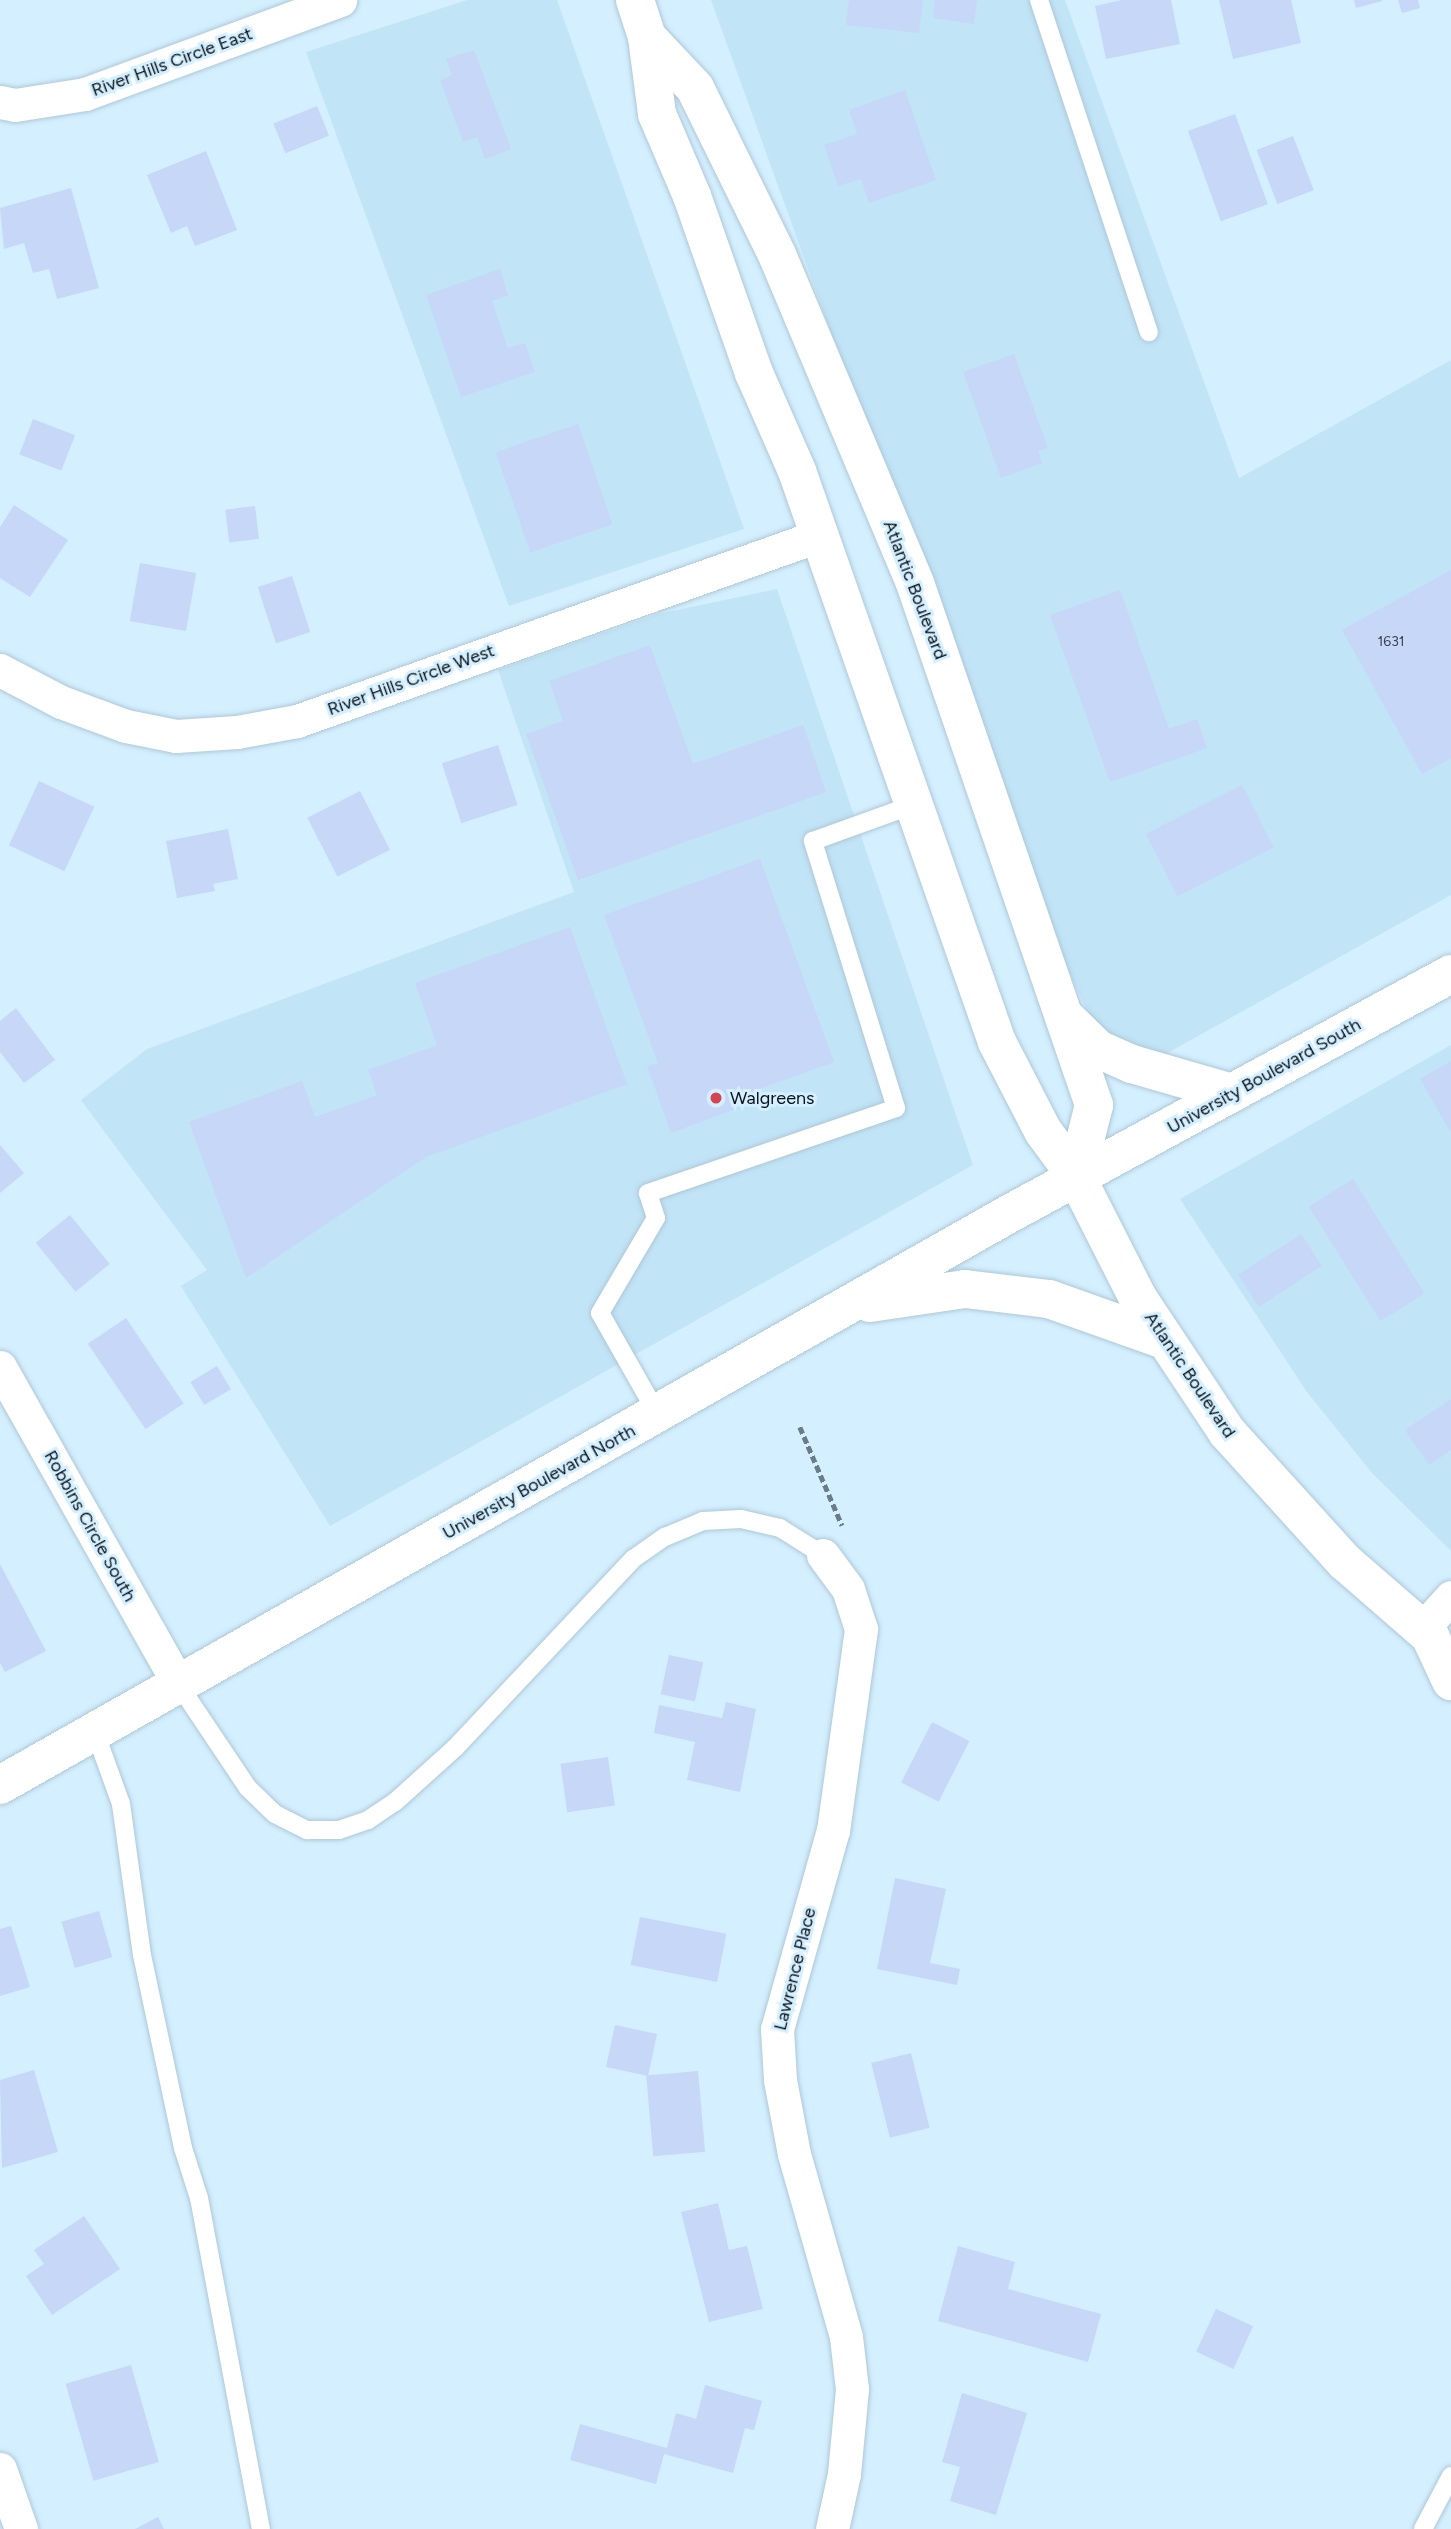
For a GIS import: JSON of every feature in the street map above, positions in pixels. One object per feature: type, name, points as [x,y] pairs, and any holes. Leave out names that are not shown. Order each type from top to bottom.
[{"type":"main road","name":"Atlantic Boulevard","points":[[635,0],[647,37],[656,114],[692,196],[818,536],[916,804],[997,1042],[1043,1131],[1076,1176],[1138,1298],[1227,1432],[1345,1562],[1434,1635],[1451,1681]]},
{"type":"main road","name":"Atlantic Boulevard","points":[[647,37],[695,88],[778,257],[915,583],[1094,1105],[1076,1176]]},
{"type":"main road","name":"University Boulevard South","points":[[1076,1176],[1451,974]]},
{"type":"main road","points":[[1066,1018],[1110,1054],[1232,1094]]},
{"type":"main road","name":"University Boulevard North","points":[[0,1785],[658,1415],[1076,1176]]},
{"type":"main road","points":[[851,1305],[965,1289],[1049,1299],[1164,1340]]},
{"type":"street","name":"River Hills Circle East","points":[[0,102],[15,105],[85,94],[341,0]]},
{"type":"street","name":"River Hills Circle West","points":[[0,670],[61,702],[126,726],[176,736],[237,732],[297,721],[818,536]]},
{"type":"street","name":"Robbins Circle South","points":[[0,1367],[180,1685]]},
{"type":"street","name":"Lawrence Place","points":[[823,1555],[848,1589],[861,1629],[833,1829],[777,2029],[780,2080],[794,2154],[846,2337],[852,2389],[844,2474],[832,2529]]},
{"type":"street","points":[[1434,1635],[1451,1597]]},
{"type":"street","points":[[0,2469],[21,2529]]},
{"type":"lane","points":[[1039,0],[1149,332]]},
{"type":"lane","points":[[658,1415],[600,1313],[656,1218],[648,1193],[896,1108],[813,841],[916,804]]},
{"type":"lane","points":[[180,1685],[248,1788],[275,1814],[307,1829],[339,1830],[368,1820],[396,1802],[464,1738],[633,1559],[665,1537],[702,1521],[741,1519],[780,1528],[823,1555]]},
{"type":"lane","points":[[95,1732],[121,1804],[142,1955],[183,2148],[199,2198],[261,2529]]},
{"type":"lane","points":[[1423,2529],[1451,2476]]},
{"type":"path","points":[[800,1427],[842,1527],[823,1555]]},
{"type":"shaded area","points":[[467,0],[557,0],[744,529],[509,606],[306,52]]},
{"type":"shaded area","points":[[711,0],[1065,0],[1239,478],[1451,360],[1451,895],[1119,1080],[1068,969],[980,745]]},
{"type":"shaded area","points":[[777,589],[973,1165],[330,1526],[181,1286],[207,1270],[81,1100],[147,1049],[574,892],[498,670],[658,614]]},
{"type":"shaded area","points":[[1451,1045],[1451,1551],[1372,1473],[1307,1392],[1180,1199]]},
{"type":"building","points":[[849,0],[923,0],[919,33],[846,25]]},
{"type":"building","points":[[935,0],[977,0],[974,24],[933,18]]},
{"type":"building","points":[[1122,0],[1171,0],[1180,44],[1106,59],[1095,6]]},
{"type":"building","points":[[1219,0],[1291,0],[1301,43],[1233,59]]},
{"type":"building","points":[[1354,0],[1382,0],[1382,1],[1356,8]]},
{"type":"building","points":[[1398,0],[1418,0],[1420,8],[1402,13]]},
{"type":"building","points":[[474,50],[511,149],[485,159],[477,137],[463,142],[440,80],[452,75],[446,59]]},
{"type":"building","points":[[905,90],[936,180],[869,203],[861,179],[838,186],[824,145],[857,134],[849,110]]},
{"type":"building","points":[[317,106],[329,136],[285,153],[273,124]]},
{"type":"building","points":[[1235,114],[1268,204],[1221,221],[1188,131]]},
{"type":"building","points":[[1293,136],[1314,190],[1277,204],[1257,150]]},
{"type":"building","points":[[206,151],[237,230],[195,246],[187,226],[171,233],[147,175]]},
{"type":"building","points":[[71,188],[99,288],[57,299],[49,269],[33,273],[24,243],[4,249],[0,208]]},
{"type":"building","points":[[500,269],[508,295],[492,301],[508,348],[525,343],[535,372],[461,397],[426,295]]},
{"type":"building","points":[[1014,354],[1048,448],[1038,451],[1042,463],[1001,478],[963,372]]},
{"type":"building","points":[[33,419],[75,435],[61,471],[19,454]]},
{"type":"building","points":[[578,424],[613,524],[530,553],[496,452]]},
{"type":"building","points":[[14,505],[68,540],[30,597],[0,578],[0,527]]},
{"type":"building","points":[[255,506],[259,539],[229,542],[225,510]]},
{"type":"building","points":[[140,563],[196,573],[186,631],[130,621]]},
{"type":"building","points":[[1451,570],[1451,758],[1422,774],[1342,630]]},
{"type":"building","points":[[292,576],[310,632],[276,643],[258,587]]},
{"type":"building","points":[[1120,590],[1169,729],[1197,719],[1207,748],[1110,782],[1050,615]]},
{"type":"building","points":[[650,645],[693,764],[803,725],[826,792],[578,880],[526,734],[563,721],[549,681]]},
{"type":"building","points":[[498,745],[517,805],[461,823],[442,763]]},
{"type":"building","points":[[39,781],[94,807],[64,871],[9,845]]},
{"type":"building","points":[[1242,785],[1274,847],[1178,896],[1146,834]]},
{"type":"building","points":[[360,791],[390,850],[337,877],[307,818]]},
{"type":"building","points":[[228,829],[238,879],[213,884],[215,891],[177,898],[166,841]]},
{"type":"building","points":[[760,859],[834,1062],[737,1097],[741,1107],[671,1133],[647,1066],[658,1063],[604,915]]},
{"type":"building","points":[[570,927],[627,1084],[426,1157],[246,1278],[189,1122],[302,1081],[315,1117],[377,1095],[368,1070],[437,1045],[415,983]]},
{"type":"building","points":[[16,1008],[55,1060],[24,1083],[0,1052],[0,1021]]},
{"type":"building","points":[[1451,1061],[1451,1133],[1420,1079]]},
{"type":"building","points":[[0,1145],[24,1173],[0,1193]]},
{"type":"building","points":[[1353,1179],[1425,1293],[1380,1321],[1309,1207]]},
{"type":"building","points":[[70,1215],[110,1264],[75,1292],[36,1243]]},
{"type":"building","points":[[1301,1234],[1322,1266],[1259,1307],[1238,1275]]},
{"type":"building","points":[[126,1318],[184,1403],[145,1429],[88,1344]]},
{"type":"building","points":[[217,1366],[231,1389],[204,1405],[190,1382]]},
{"type":"building","points":[[1451,1399],[1451,1450],[1429,1465],[1405,1430]]},
{"type":"building","points":[[0,1564],[46,1651],[5,1672],[0,1663]]},
{"type":"building","points":[[669,1655],[703,1662],[695,1701],[661,1694]]},
{"type":"building","points":[[726,1702],[756,1709],[740,1792],[687,1780],[695,1742],[654,1733],[659,1705],[722,1718]]},
{"type":"building","points":[[932,1722],[969,1741],[939,1802],[901,1783]]},
{"type":"building","points":[[608,1757],[615,1806],[567,1812],[560,1764]]},
{"type":"building","points":[[895,1878],[946,1889],[930,1963],[960,1969],[957,1985],[877,1969]]},
{"type":"building","points":[[99,1911],[112,1957],[75,1968],[62,1922]]},
{"type":"building","points":[[640,1917],[726,1934],[717,1982],[631,1965]]},
{"type":"building","points":[[11,1926],[30,1987],[0,1996],[0,1929]]},
{"type":"building","points":[[615,2025],[657,2034],[648,2076],[606,2067]]},
{"type":"building","points":[[911,2053],[930,2128],[890,2138],[871,2063]]},
{"type":"building","points":[[34,2070],[58,2152],[2,2168],[0,2080]]},
{"type":"building","points":[[698,2071],[705,2152],[653,2156],[646,2076]]},
{"type":"building","points":[[718,2203],[729,2250],[747,2246],[763,2309],[709,2322],[681,2212]]},
{"type":"building","points":[[84,2216],[120,2269],[52,2315],[26,2276],[44,2264],[34,2250]]},
{"type":"building","points":[[958,2246],[1015,2262],[1008,2289],[1101,2314],[1088,2362],[938,2321]]},
{"type":"building","points":[[1216,2309],[1253,2326],[1233,2369],[1196,2352]]},
{"type":"building","points":[[131,2365],[159,2462],[93,2481],[66,2384]]},
{"type":"building","points":[[705,2385],[762,2401],[754,2430],[745,2428],[733,2473],[664,2454],[656,2484],[570,2460],[580,2424],[667,2448],[676,2413],[696,2419]]},
{"type":"building","points":[[962,2393],[1027,2413],[996,2515],[950,2501],[960,2467],[942,2462]]},
{"type":"building","points":[[158,2517],[164,2529],[135,2529]]},
{"type":"place","name":"Walgreens","points":[[716,1098]]}]
